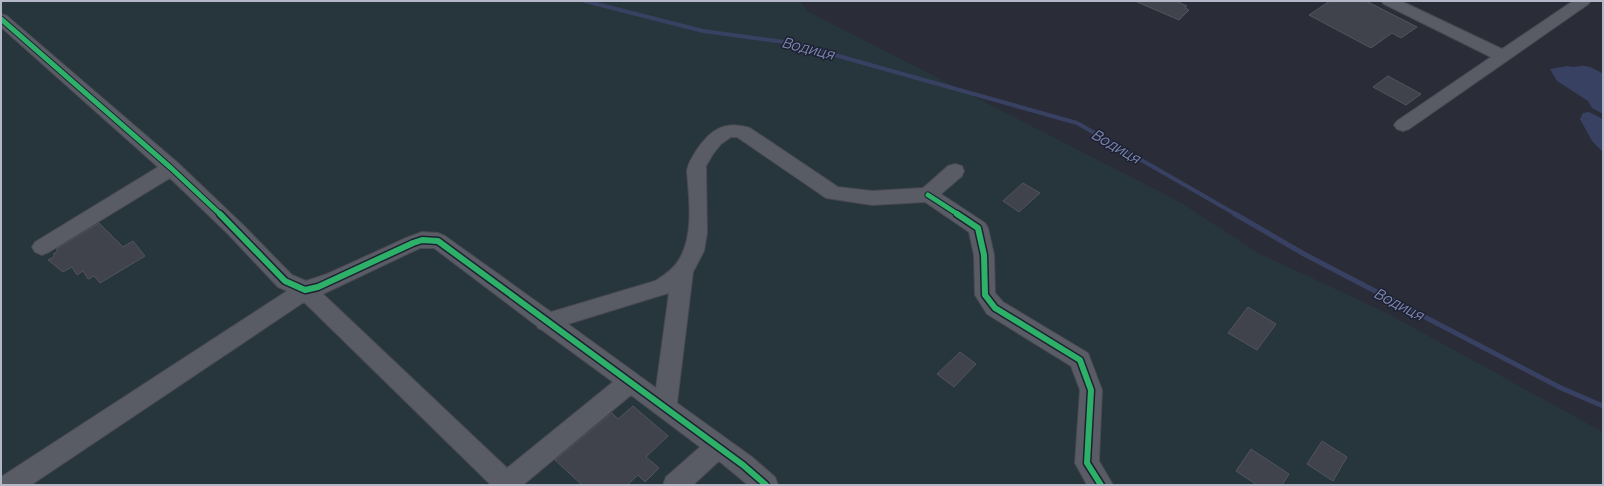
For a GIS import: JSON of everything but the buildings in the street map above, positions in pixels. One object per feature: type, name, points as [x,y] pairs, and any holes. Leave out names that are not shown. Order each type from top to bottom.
[{"type":"street","points":[[1389,1],[1502,56]]},
{"type":"street","points":[[1402,125],[1582,2]]},
{"type":"street","points":[[1,19],[171,168],[235,229],[285,281],[305,290],[507,484],[629,383]]},
{"type":"street","points":[[546,322],[662,287],[674,279],[691,259],[696,241],[698,166],[708,147],[717,136],[730,130],[744,132],[833,194],[872,198],[928,195],[978,228],[984,256],[985,295],[995,308],[1080,360],[1091,390],[1087,463],[1100,485]]},
{"type":"street","points":[[42,248],[171,168]]},
{"type":"street","points":[[928,195],[955,171]]},
{"type":"street","points":[[10,485],[305,290],[318,287],[334,280],[412,243],[431,240],[438,241],[546,322],[718,447],[766,485]]},
{"type":"street","points":[[665,409],[683,270]]},
{"type":"street","points":[[675,485],[718,447]]},
{"type":"shaded area","points":[[1,1],[800,1],[809,12],[1180,202],[1258,253],[1387,313],[1603,432],[1603,485],[1,485]]},
{"type":"water","points":[[1567,66],[1586,66],[1603,74],[1603,114],[1592,108],[1588,101],[1557,81],[1550,69]]},
{"type":"water","points":[[1589,112],[1603,119],[1603,152],[1592,141],[1580,119],[1583,113]]},
{"type":"waterway","name":"Водиця","points":[[585,1],[703,31],[792,43],[1077,123],[1237,215]]},
{"type":"waterway","name":"Водиця","points":[[1235,214],[1304,254],[1561,388],[1603,406]]},
{"type":"cycle path","points":[[1,19],[171,168],[235,229],[285,281],[305,290],[318,287],[413,243],[422,240],[438,241],[743,465],[766,485]]},
{"type":"cycle path","points":[[928,195],[978,228],[984,255],[985,295],[995,308],[1080,360],[1091,390],[1087,463],[1101,485]]}]
